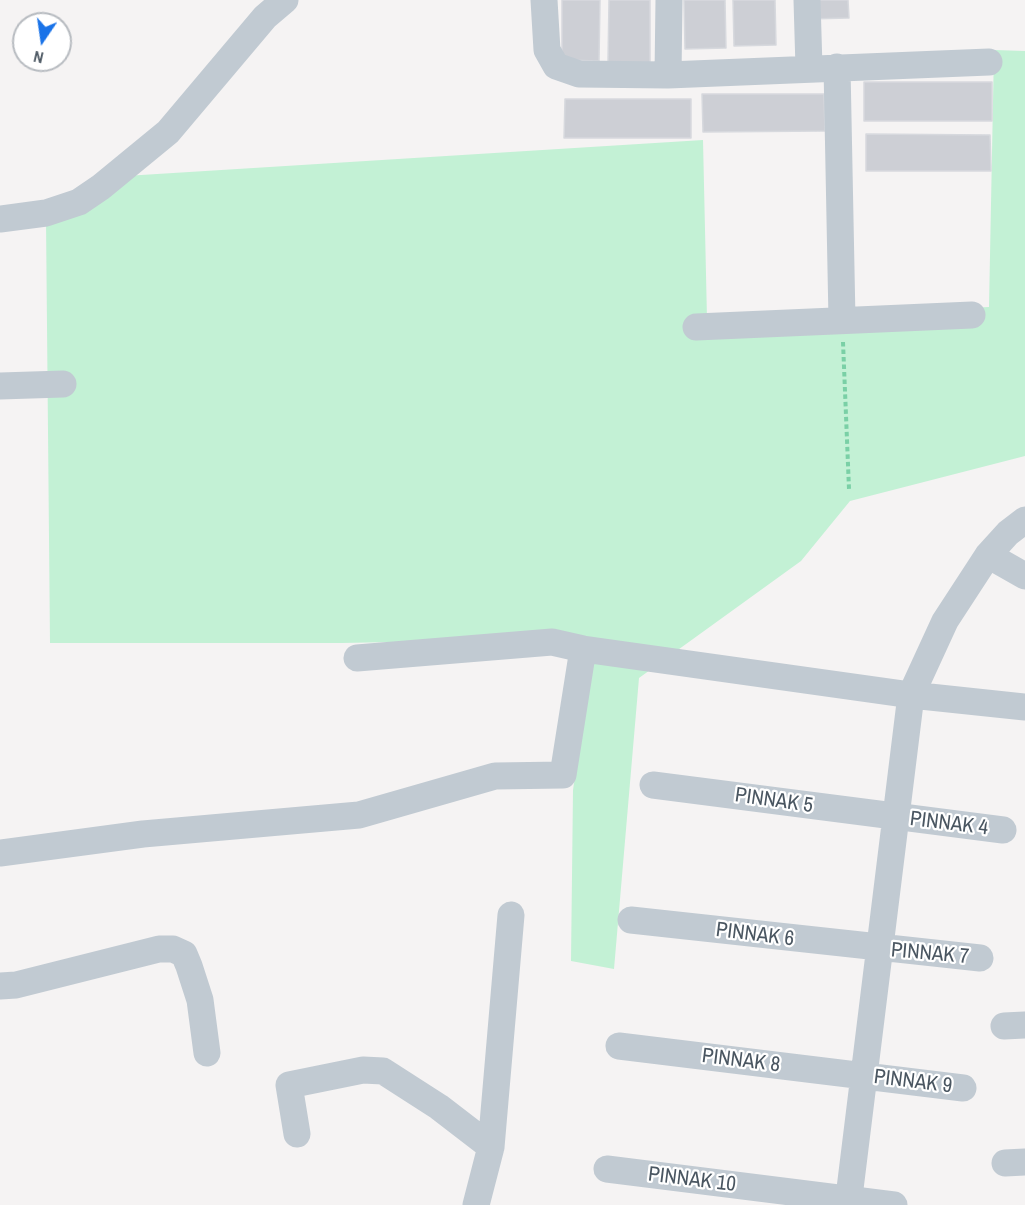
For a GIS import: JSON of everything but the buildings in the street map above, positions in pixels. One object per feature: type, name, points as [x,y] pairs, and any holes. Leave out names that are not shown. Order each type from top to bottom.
[{"type":"street","points":[[544,0],[547,50],[556,66],[579,74],[668,75],[989,62]]},
{"type":"street","points":[[668,75],[669,0]]},
{"type":"street","points":[[807,0],[809,68]]},
{"type":"street","points":[[0,219],[57,209],[79,202],[101,188],[168,132],[278,2]]},
{"type":"street","points":[[837,67],[842,320]]},
{"type":"street","points":[[696,327],[972,315]]},
{"type":"street","points":[[0,386],[63,384]]},
{"type":"street","points":[[848,1202],[911,695],[945,621],[988,555],[1008,533],[1025,520]]},
{"type":"street","points":[[988,555],[1025,576]]},
{"type":"street","points":[[357,658],[552,642],[583,649],[911,695],[1025,707]]},
{"type":"street","points":[[0,853],[142,834],[358,815],[495,776],[563,774],[583,649]]},
{"type":"street","name":"PINNAK 5","points":[[653,785],[896,818]]},
{"type":"street","name":"PINNAK 4","points":[[896,818],[1003,830]]},
{"type":"street","points":[[476,1205],[491,1147],[511,915]]},
{"type":"street","name":"PINNAK 6","points":[[631,920],[879,949]]},
{"type":"street","points":[[0,986],[16,985],[159,950],[173,949],[184,954],[189,966],[200,1000],[207,1053]]},
{"type":"street","name":"PINNAK 7","points":[[879,949],[980,958]]},
{"type":"street","name":"PINNAK 8","points":[[619,1046],[864,1076]]},
{"type":"street","points":[[297,1134],[289,1085],[363,1070],[383,1071],[439,1107],[491,1147]]},
{"type":"street","name":"PINNAK 9","points":[[864,1076],[963,1088]]},
{"type":"street","name":"PINNAK 10","points":[[607,1169],[848,1202],[894,1205]]},
{"type":"path","points":[[842,320],[849,489]]},
{"type":"green space","points":[[994,50],[1025,51],[1025,456],[850,501],[801,561],[639,678],[614,969],[571,961],[573,790],[595,638],[342,643],[50,643],[46,220],[125,176],[703,140],[707,319],[989,307]]}]
